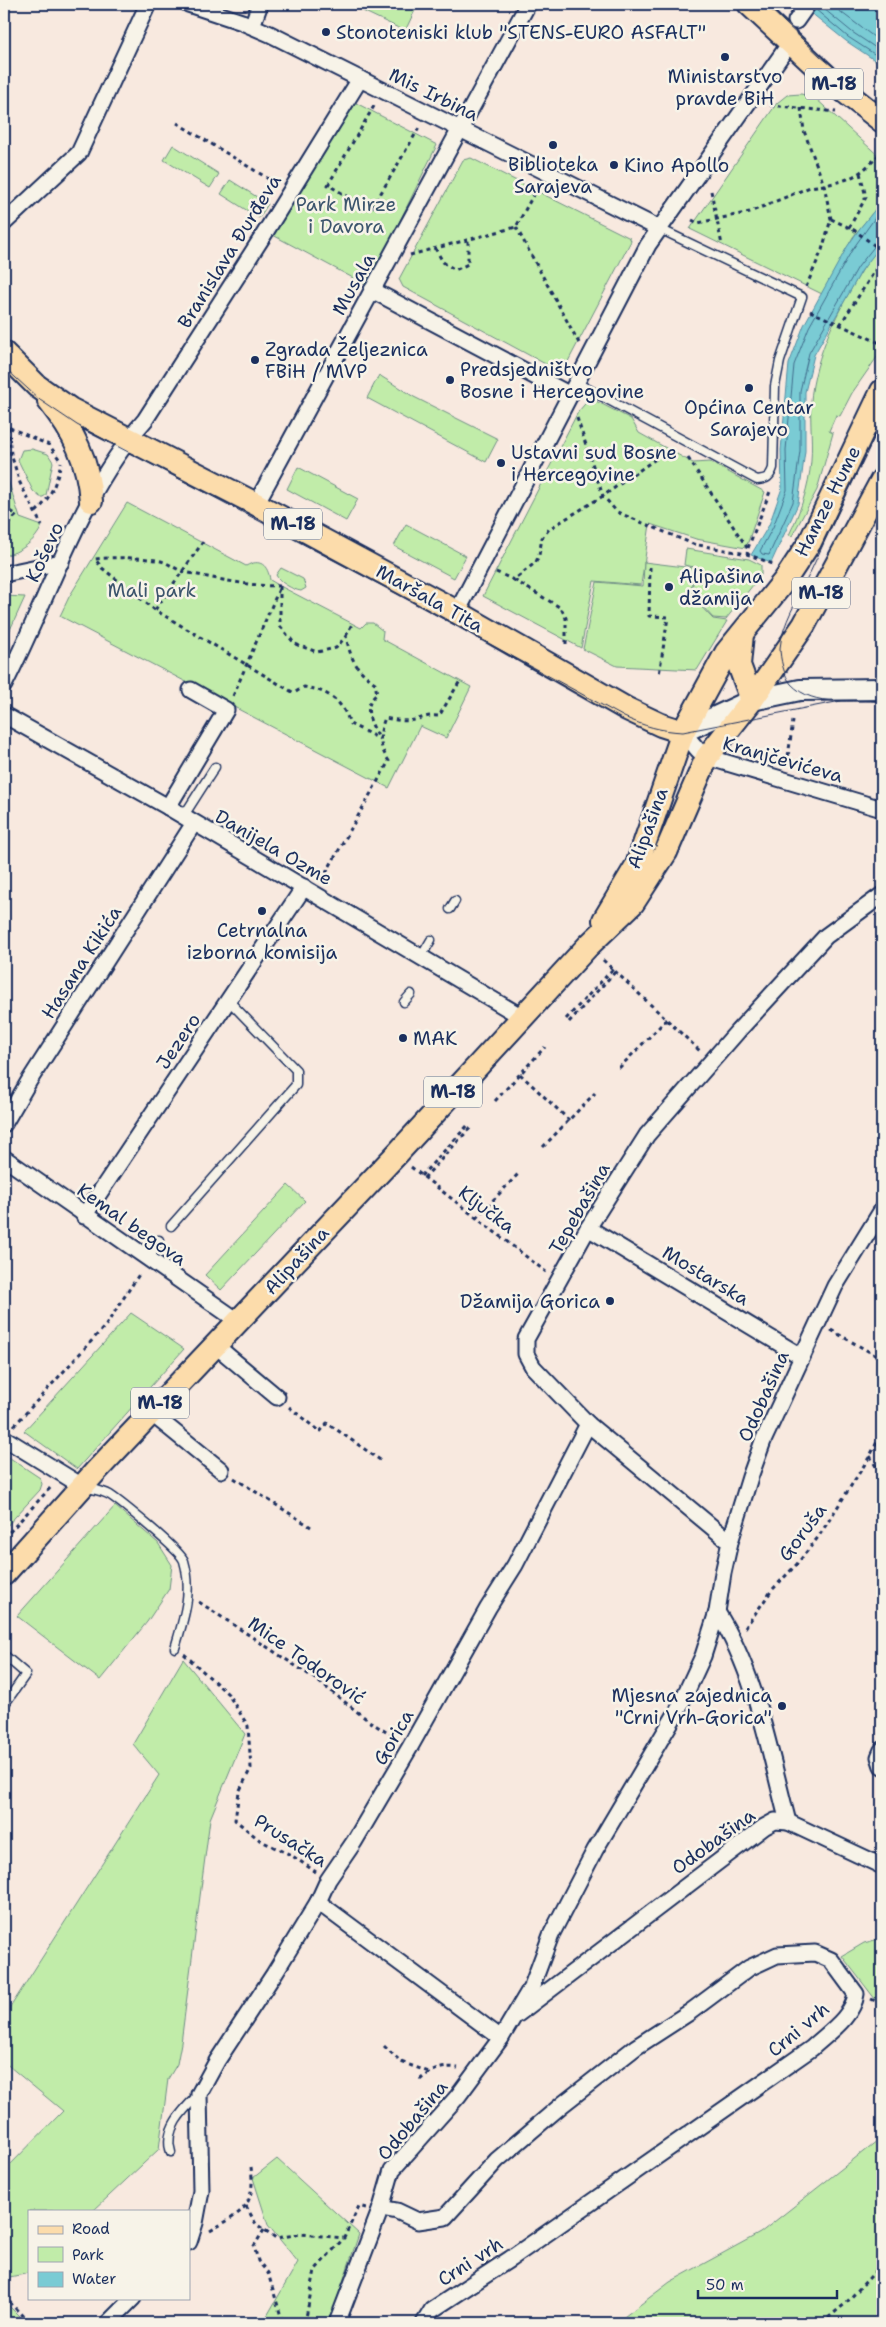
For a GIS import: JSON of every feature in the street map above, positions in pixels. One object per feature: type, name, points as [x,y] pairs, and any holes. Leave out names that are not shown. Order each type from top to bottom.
[{"type":"main road","name":"M-18","points":[[749,4],[834,84],[882,121]]},
{"type":"main road","name":"Maršala Tita","points":[[4,354],[37,386],[70,409],[127,440],[256,504],[457,612],[627,708],[661,725],[683,732]]},
{"type":"main road","points":[[37,386],[64,423],[83,456],[89,476],[91,501]]},
{"type":"main road","name":"Hamze Hume","points":[[683,732],[714,674],[743,631],[785,580],[810,542],[882,391]]},
{"type":"main road","name":"Hamze Hume","points":[[707,757],[752,700],[804,625],[882,480]]},
{"type":"main road","points":[[743,631],[739,665],[752,700]]},
{"type":"main road","points":[[683,732],[752,700],[800,690],[882,689]]},
{"type":"main road","name":"Alipašina","points":[[595,952],[637,865],[683,732]]},
{"type":"main road","name":"Alipašina","points":[[4,1574],[82,1486],[395,1156],[522,1017],[595,952],[632,903],[666,852],[707,757]]},
{"type":"street","points":[[4,223],[79,153],[148,4]]},
{"type":"street","name":"Mis Irbina","points":[[188,4],[252,26],[660,229]]},
{"type":"street","points":[[252,26],[260,4]]},
{"type":"street","name":"Musala","points":[[256,504],[528,4]]},
{"type":"street","points":[[796,21],[808,4]]},
{"type":"street","points":[[457,612],[648,245],[790,43]]},
{"type":"street","name":"Branislava Đurđeva","points":[[127,440],[145,420],[291,192],[360,79]]},
{"type":"street","points":[[372,290],[573,389]]},
{"type":"street","name":"Koševo","points":[[4,684],[91,501],[127,440]]},
{"type":"street","points":[[4,574],[61,562]]},
{"type":"street","points":[[168,807],[226,710],[191,690]]},
{"type":"street","name":"Danijela Ozme","points":[[4,715],[168,807],[309,890],[421,957],[433,970],[522,1017]]},
{"type":"street","name":"Kranjčevićeva","points":[[683,732],[698,750],[707,757],[882,808]]},
{"type":"street","name":"Hasana Kikića","points":[[4,1124],[188,820]]},
{"type":"street","name":"Jezero","points":[[84,1216],[229,1001],[309,890]]},
{"type":"street","name":"Tepebašina","points":[[730,1542],[661,1487],[588,1424],[533,1367],[525,1347],[529,1332],[588,1228],[628,1163],[668,1109],[826,936],[882,895]]},
{"type":"street","name":"Kemal begova","points":[[4,1158],[84,1216],[238,1321]]},
{"type":"street","name":"Odobašina","points":[[337,2323],[381,2208],[392,2170],[458,2096],[501,2038],[532,1986],[551,1934],[595,1850],[678,1710],[703,1656],[717,1612],[730,1542],[760,1450],[781,1399],[836,1286],[882,1210]]},
{"type":"street","name":"Mostarska","points":[[588,1228],[802,1357]]},
{"type":"street","points":[[215,1345],[278,1397]]},
{"type":"street","points":[[151,1413],[221,1470]]},
{"type":"street","name":"Gorica","points":[[199,2094],[217,2061],[274,1974],[318,1902],[328,1880],[354,1842],[410,1748],[488,1608],[515,1565],[588,1424]]},
{"type":"street","points":[[4,1438],[82,1486]]},
{"type":"street","name":"Odobašina","points":[[513,2018],[764,1827],[775,1821],[788,1822],[755,1695],[734,1643],[717,1612]]},
{"type":"street","points":[[882,1750],[879,1757],[882,1766]]},
{"type":"street","points":[[788,1822],[882,1866]]},
{"type":"street","points":[[318,1902],[501,2038]]},
{"type":"street","name":"Crni vrh","points":[[381,2208],[397,2210],[418,2221],[445,2217],[497,2160],[563,2104],[636,2047],[690,2012],[749,1968],[777,1955],[815,1953],[830,1960],[856,1994],[855,2003],[844,2018],[812,2048],[510,2259],[432,2310],[424,2323]]},
{"type":"street","points":[[190,2236],[200,2190],[199,2094]]},
{"type":"street","points":[[108,2323],[132,2300]]},
{"type":"lane","points":[[573,389],[757,480],[766,479],[771,474],[773,468],[775,386],[780,361],[802,297],[660,229]]},
{"type":"lane","points":[[188,820],[215,767]]},
{"type":"lane","points":[[450,909],[455,901]]},
{"type":"lane","points":[[421,957],[431,940]]},
{"type":"lane","points":[[404,1002],[411,994]]},
{"type":"lane","points":[[171,1226],[296,1085],[296,1070],[229,1001]]},
{"type":"lane","points":[[149,1260],[159,1240]]},
{"type":"lane","points":[[82,1486],[109,1494],[144,1522],[184,1559],[188,1585],[187,1608],[175,1648]]},
{"type":"lane","points":[[4,1705],[26,1674],[5,1659]]},
{"type":"lane","points":[[171,2152],[169,2146],[172,2126],[199,2094]]},
{"type":"path","points":[[770,105],[829,112]]},
{"type":"path","points":[[374,106],[328,185],[371,210],[420,128]]},
{"type":"path","points":[[801,108],[804,131],[824,185],[831,219],[822,250],[807,286]]},
{"type":"path","points":[[177,123],[291,192]]},
{"type":"path","points":[[692,220],[698,223],[750,212],[810,187],[847,181],[860,173],[882,151]]},
{"type":"path","points":[[849,228],[866,197],[860,173]]},
{"type":"path","points":[[711,191],[722,245]]},
{"type":"path","points":[[831,219],[854,230],[881,251]]},
{"type":"path","points":[[516,227],[583,351]]},
{"type":"path","points":[[435,248],[443,262],[455,270],[468,264],[468,240]]},
{"type":"path","points":[[840,325],[876,269],[882,264]]},
{"type":"path","points":[[810,311],[882,344]]},
{"type":"path","points":[[575,412],[603,496],[617,512],[693,544],[747,551],[776,565]]},
{"type":"path","points":[[4,422],[8,426],[50,445],[61,462],[68,468]]},
{"type":"path","points":[[8,426],[11,454],[20,483],[42,526]]},
{"type":"path","points":[[514,580],[536,562],[542,538],[549,529],[603,496],[678,443]]},
{"type":"path","points":[[683,451],[747,551]]},
{"type":"path","points":[[36,512],[44,504],[57,482],[61,462]]},
{"type":"path","points":[[747,551],[770,494],[771,474]]},
{"type":"path","points":[[4,507],[17,515],[4,527]]},
{"type":"path","points":[[155,610],[203,542]]},
{"type":"path","points":[[280,586],[260,586],[182,571],[163,561],[110,557],[95,559],[102,568],[155,610],[294,693],[304,687],[328,693],[338,702],[347,715],[350,724],[380,738]]},
{"type":"path","points":[[650,567],[649,616],[668,617],[659,676]]},
{"type":"path","points":[[493,571],[514,580],[561,608],[566,618],[566,644]]},
{"type":"path","points":[[280,586],[280,626],[295,644],[317,652],[336,648],[346,636],[352,624]]},
{"type":"path","points":[[226,710],[248,665],[280,586]]},
{"type":"path","points":[[309,890],[389,761],[382,750],[380,738],[371,723],[367,709],[370,700],[377,694],[375,683],[364,675],[351,659],[346,636]]},
{"type":"path","points":[[380,738],[386,718],[400,721],[414,720],[428,715],[439,716],[460,681]]},
{"type":"path","points":[[786,770],[793,721]]},
{"type":"path","points":[[595,952],[704,1054]]},
{"type":"path","points":[[568,1020],[614,970]]},
{"type":"path","points":[[619,1068],[666,1019]]},
{"type":"path","points":[[495,1101],[546,1047]]},
{"type":"path","points":[[520,1074],[569,1120]]},
{"type":"path","points":[[544,1147],[595,1093]]},
{"type":"path","points":[[423,1177],[471,1125]]},
{"type":"path","name":"Ključka","points":[[409,1165],[549,1274]]},
{"type":"path","points":[[476,1218],[520,1172]]},
{"type":"path","points":[[4,1438],[106,1325],[149,1260]]},
{"type":"path","points":[[818,1322],[882,1359]]},
{"type":"path","points":[[278,1397],[320,1432],[327,1423],[382,1462]]},
{"type":"path","name":"Goruša","points":[[734,1643],[772,1590],[798,1564],[819,1536],[870,1456],[882,1432]]},
{"type":"path","points":[[870,1456],[882,1477]]},
{"type":"path","points":[[221,1470],[311,1527]]},
{"type":"path","points":[[4,1538],[52,1485]]},
{"type":"path","name":"Mice Todorović","points":[[188,1594],[314,1678],[369,1721],[410,1748]]},
{"type":"path","name":"Prusačka","points":[[175,1648],[193,1661],[228,1694],[248,1726],[251,1768],[239,1792],[235,1820],[260,1841],[291,1855],[328,1880]]},
{"type":"path","points":[[384,2046],[401,2062],[429,2072]]},
{"type":"path","points":[[420,2080],[429,2072],[439,2068],[463,2068],[466,2073],[458,2096]]},
{"type":"path","points":[[190,2241],[206,2234],[246,2206],[253,2194],[251,2167]]},
{"type":"path","points":[[246,2206],[256,2224],[276,2238],[301,2234],[344,2238],[315,2270],[305,2323]]},
{"type":"path","points":[[264,2230],[254,2246],[258,2261],[268,2272],[283,2323]]},
{"type":"path","points":[[822,2323],[846,2303],[882,2264]]},
{"type":"path","points":[[4,2296],[29,2323]]},
{"type":"green space","points":[[348,4],[418,4],[405,31]]},
{"type":"green space","points":[[801,94],[814,97],[882,159],[882,201],[853,237],[822,294],[690,229],[777,103],[787,95]]},
{"type":"green space","name":"Park Mirze i Davora","points":[[356,103],[437,145],[368,286],[271,234]]},
{"type":"green space","points":[[173,145],[219,174],[210,188],[164,160]]},
{"type":"green space","points":[[471,158],[630,238],[631,241],[562,373],[403,287],[399,279],[463,160]]},
{"type":"green space","points":[[230,180],[268,204],[259,218],[221,194]]},
{"type":"green space","points":[[873,253],[882,261],[882,350],[852,393],[840,416],[836,415],[829,431],[833,433],[817,490],[792,536],[789,535],[803,499],[810,471],[811,404],[817,367],[837,316]]},
{"type":"green space","points":[[379,375],[414,397],[498,439],[486,462],[367,398]]},
{"type":"green space","points":[[590,398],[631,419],[639,433],[693,463],[710,462],[765,492],[746,548],[696,539],[650,524],[641,585],[594,581],[581,648],[483,596],[578,412]]},
{"type":"green space","points":[[32,449],[48,454],[53,462],[46,495],[43,497],[40,497],[33,491],[18,460],[22,450]]},
{"type":"green space","points":[[4,467],[20,518],[42,526],[26,546],[4,556]]},
{"type":"green space","points":[[298,467],[358,499],[346,521],[287,489]]},
{"type":"green space","name":"Mali park","points":[[127,503],[246,566],[255,563],[262,564],[267,570],[270,580],[361,628],[366,623],[373,623],[383,631],[382,639],[471,687],[446,738],[420,726],[389,788],[60,616],[69,597]]},
{"type":"green space","points":[[406,524],[466,556],[454,578],[394,546]]},
{"type":"green space","points":[[686,549],[749,559],[761,565],[761,575],[726,619],[713,618],[692,595],[694,567],[684,565]]},
{"type":"green space","points":[[644,562],[693,568],[691,596],[713,619],[727,621],[697,670],[617,666],[583,649],[597,582],[643,586]]},
{"type":"green space","points":[[281,568],[303,579],[306,588],[301,591],[283,583],[276,575]]},
{"type":"green space","points":[[4,596],[25,597],[4,643]]},
{"type":"green space","points":[[288,1185],[305,1201],[221,1290],[205,1275]]},
{"type":"green space","points":[[131,1313],[184,1349],[77,1469],[24,1431]]},
{"type":"green space","points":[[4,1454],[40,1478],[42,1484],[40,1490],[4,1529]]},
{"type":"green space","points":[[115,1506],[158,1543],[172,1565],[169,1589],[147,1622],[100,1680],[17,1616]]},
{"type":"green space","points":[[183,1659],[245,1734],[210,1819],[181,2043],[177,2064],[168,2079],[159,2149],[94,2210],[28,2210],[28,2272],[4,2278],[4,2171],[63,2111],[4,2062],[4,2017],[159,1775],[133,1744]]},
{"type":"green space","points":[[882,1938],[882,2008],[842,1956],[864,1943]]},
{"type":"green space","points":[[882,2137],[882,2323],[616,2323],[670,2282],[760,2233]]},
{"type":"green space","points":[[277,2159],[359,2234],[329,2323],[263,2323],[298,2262],[268,2225],[253,2178]]},
{"type":"green space","points":[[4,2301],[26,2323],[4,2323]]},
{"type":"water","points":[[800,4],[882,4],[882,65],[846,41]]},
{"type":"water","points":[[882,201],[882,244],[862,270],[814,355],[805,392],[805,451],[798,504],[771,563],[751,555],[769,525],[782,488],[781,450],[789,364],[804,325],[847,247]]},
{"type":"tram line","points":[[765,4],[820,56],[882,107]]},
{"type":"tram line","points":[[4,367],[40,400],[77,425],[392,591],[631,720],[660,729],[683,732],[841,701]]},
{"type":"tram line","points":[[882,422],[791,612],[781,639],[780,648],[784,672],[791,684],[801,692],[822,700],[882,702]]},
{"type":"place","name":"Stonoteniski klub \"STENS-EURO ASFALT\"","points":[[326,32]]},
{"type":"place","name":"Ministarstvo pravde BiH","points":[[725,57]]},
{"type":"place","name":"Biblioteka Sarajeva","points":[[553,145]]},
{"type":"place","name":"Kino Apollo","points":[[614,165]]},
{"type":"place","name":"Zgrada Željeznica FBiH / MVP","points":[[255,360]]},
{"type":"place","name":"Predsjedništvo Bosne i Hercegovine","points":[[450,380]]},
{"type":"place","name":"Općina Centar Sarajevo","points":[[749,388]]},
{"type":"place","name":"Ustavni sud Bosne i Hercegovine","points":[[501,463]]},
{"type":"place","name":"Alipašina džamija","points":[[669,587]]},
{"type":"place","name":"Cetrnalna izborna komisija","points":[[262,911]]},
{"type":"place","name":"MAK","points":[[403,1038]]},
{"type":"place","name":"Džamija Gorica","points":[[610,1301]]},
{"type":"place","name":"Mjesna zajednica \"Crni Vrh-Gorica\"","points":[[782,1706]]}]
